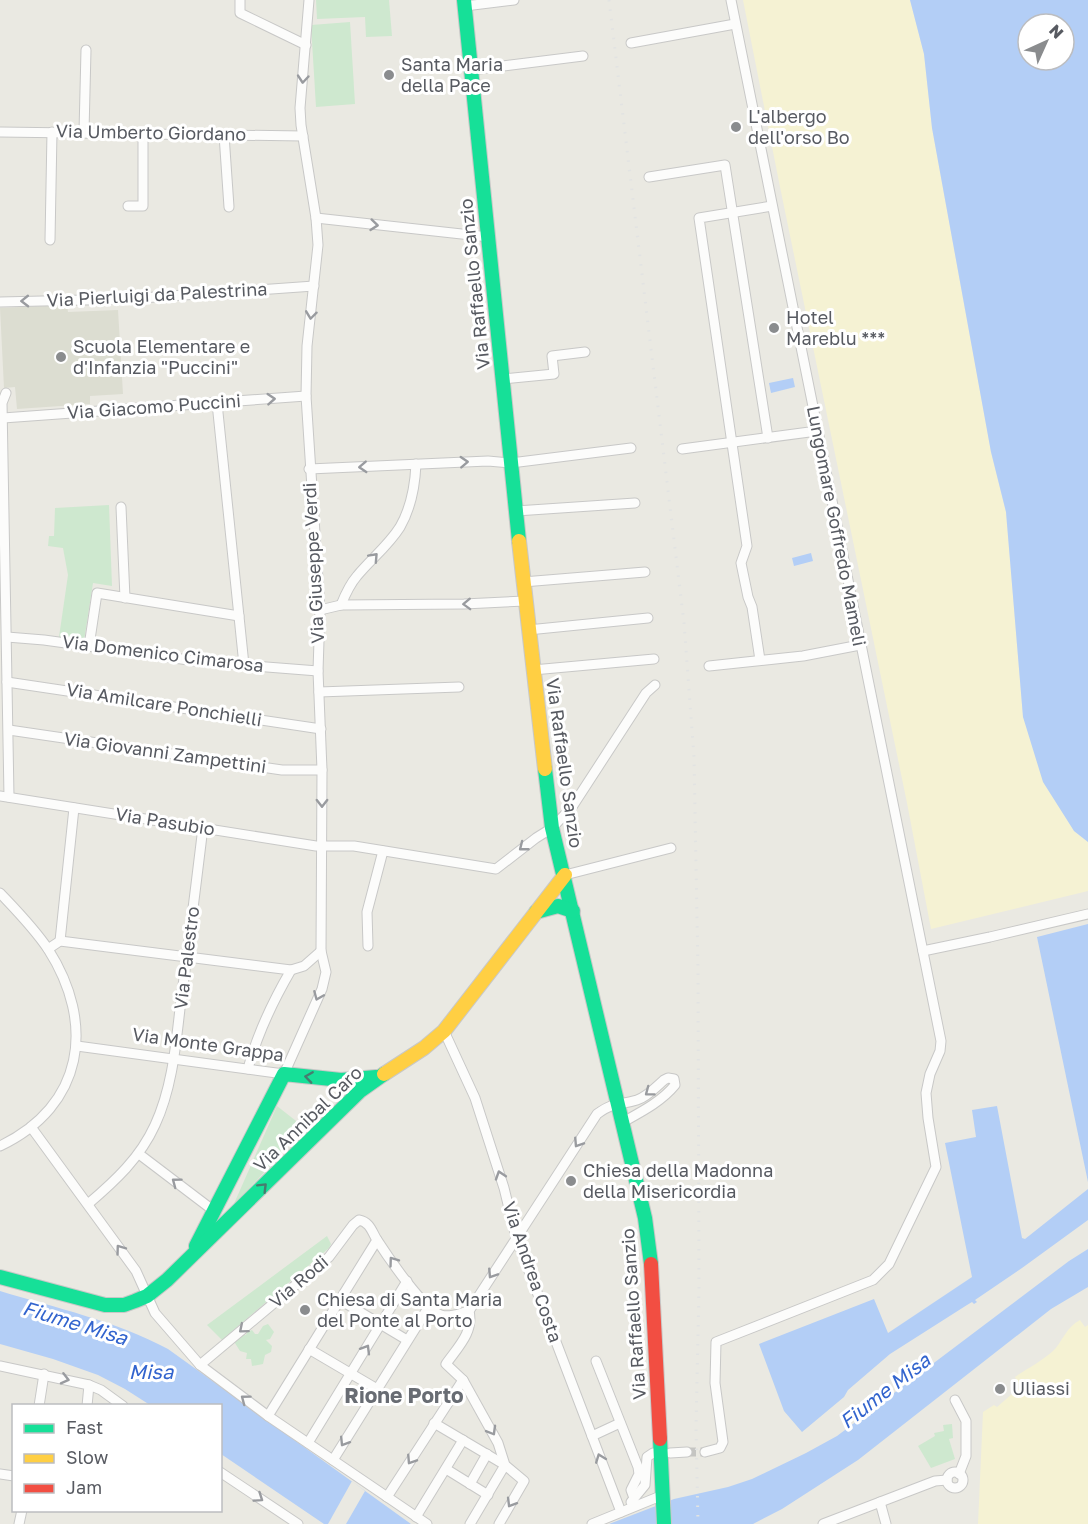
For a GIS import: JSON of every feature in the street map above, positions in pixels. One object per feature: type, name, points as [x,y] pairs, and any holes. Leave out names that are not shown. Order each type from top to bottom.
[{"type":"main road","name":"Via Raffaello Sanzio","points":[[464,3],[528,630],[552,828],[623,1122],[645,1218],[651,1257],[664,1524]]},
{"type":"main road","name":"Via Annibal Caro","points":[[147,1296],[167,1280],[238,1212],[341,1108],[378,1077],[422,1050],[444,1031],[565,875]]},
{"type":"main road","points":[[536,912],[558,906],[573,911]]},
{"type":"main road","points":[[190,1256],[284,1074]]},
{"type":"main road","name":"Via Monte Grappa","points":[[284,1074],[357,1081],[378,1077]]},
{"type":"main road","points":[[334,1080],[341,1089],[343,1098],[341,1108]]},
{"type":"main road","points":[[221,1196],[221,1207],[224,1212],[229,1214],[238,1212]]},
{"type":"main road","points":[[0,1277],[105,1305],[124,1305],[147,1296]]},
{"type":"street","points":[[240,0],[240,13],[306,45]]},
{"type":"street","name":"Via Giuseppe Verdi","points":[[284,1074],[322,989],[326,972],[321,951],[322,771],[318,671],[320,610],[306,396],[307,346],[318,245],[300,108],[309,0]]},
{"type":"street","points":[[464,3],[514,0]]},
{"type":"street","name":"Lungomare Goffredo Mameli","points":[[705,1452],[720,1448],[723,1442],[716,1383],[716,1342],[877,1277],[890,1264],[936,1167],[927,1118],[926,1093],[930,1074],[940,1051],[941,1041],[731,0]]},
{"type":"street","points":[[631,43],[735,24]]},
{"type":"street","points":[[84,132],[86,50]]},
{"type":"street","points":[[471,70],[583,56]]},
{"type":"street","name":"Via Umberto Giordano","points":[[0,132],[303,136]]},
{"type":"street","points":[[50,240],[52,132]]},
{"type":"street","points":[[128,206],[143,206],[143,133]]},
{"type":"street","points":[[224,135],[229,207]]},
{"type":"street","points":[[649,177],[725,165],[768,438]]},
{"type":"street","points":[[760,660],[752,607],[747,597],[741,563],[747,546],[699,218],[772,206]]},
{"type":"street","points":[[316,218],[489,237]]},
{"type":"street","name":"Via Pierluigi da Palestrina","points":[[0,302],[127,299],[314,286]]},
{"type":"street","points":[[503,379],[554,374],[552,356],[585,352]]},
{"type":"street","points":[[4,797],[9,730],[2,478],[2,403],[6,393]]},
{"type":"street","name":"Via Giacomo Puccini","points":[[3,418],[306,396]]},
{"type":"street","points":[[218,403],[243,665]]},
{"type":"street","points":[[682,449],[817,431]]},
{"type":"street","points":[[309,469],[488,461],[511,463],[631,448]]},
{"type":"street","points":[[341,605],[355,578],[386,546],[400,526],[411,502],[416,481],[416,465]]},
{"type":"street","points":[[516,511],[635,503]]},
{"type":"street","points":[[122,507],[125,598]]},
{"type":"street","points":[[524,582],[645,572]]},
{"type":"street","points":[[89,646],[97,593],[239,616]]},
{"type":"street","points":[[320,610],[341,605],[525,601]]},
{"type":"street","points":[[528,630],[648,618]]},
{"type":"street","name":"Via Domenico Cimarosa","points":[[7,637],[203,662],[318,671]]},
{"type":"street","points":[[709,666],[822,653],[860,645]]},
{"type":"street","points":[[533,670],[654,659]]},
{"type":"street","name":"Via Amilcare Ponchielli","points":[[7,682],[321,729]]},
{"type":"street","points":[[552,828],[572,807],[646,693],[655,685]]},
{"type":"street","points":[[319,692],[459,687]]},
{"type":"street","name":"Via Giovanni Zampettini","points":[[9,730],[282,770],[322,771]]},
{"type":"street","name":"Via Pasubio","points":[[4,797],[322,846],[354,846],[496,869],[552,828]]},
{"type":"street","points":[[60,941],[74,808]]},
{"type":"street","name":"Via Palestro","points":[[88,1204],[118,1178],[139,1154],[165,1101],[174,1059],[203,827]]},
{"type":"street","points":[[565,875],[671,848]]},
{"type":"street","points":[[369,946],[368,912],[383,851]]},
{"type":"street","points":[[0,892],[36,933],[58,968],[69,994],[75,1017],[77,1046],[73,1070],[61,1095],[32,1127],[0,1146]]},
{"type":"street","points":[[923,951],[990,938],[1088,914]]},
{"type":"street","points":[[48,950],[60,941],[291,970],[304,966],[321,951]]},
{"type":"street","points":[[248,1069],[255,1042],[291,970]]},
{"type":"street","name":"Via Andrea Costa","points":[[444,1031],[475,1098],[504,1188],[516,1237],[621,1512]]},
{"type":"street","name":"Via Monte Grappa","points":[[77,1046],[284,1074]]},
{"type":"street","points":[[333,1460],[428,1308],[442,1316],[452,1316],[469,1311],[597,1114],[618,1102],[637,1100],[668,1078],[674,1079],[672,1089],[652,1105],[623,1122]]},
{"type":"street","points":[[32,1127],[136,1271],[155,1313],[200,1365],[268,1416],[427,1524]]},
{"type":"street","points":[[139,1154],[214,1211]]},
{"type":"street","name":"Via Rodi","points":[[200,1365],[329,1257],[359,1220],[367,1223],[428,1308]]},
{"type":"street","points":[[268,1416],[377,1240]]},
{"type":"street","points":[[308,1443],[407,1281]]},
{"type":"street","points":[[340,1300],[407,1340]]},
{"type":"street","points":[[469,1311],[470,1329],[446,1364],[463,1380],[498,1443],[506,1466]]},
{"type":"street","points":[[309,1349],[377,1389]]},
{"type":"street","points":[[596,1361],[638,1467],[639,1474],[631,1490],[632,1503]]},
{"type":"street","points":[[0,1366],[90,1385],[120,1404]]},
{"type":"street","points":[[39,1404],[44,1374]]},
{"type":"street","points":[[387,1497],[463,1380]]},
{"type":"street","points":[[87,1404],[90,1385]]},
{"type":"street","points":[[823,1524],[935,1481],[947,1480],[952,1473],[959,1474],[966,1456],[966,1420],[955,1400]]},
{"type":"street","points":[[434,1423],[506,1466],[524,1481],[498,1524]]},
{"type":"street","points":[[592,1436],[620,1423]]},
{"type":"street","points":[[416,1517],[463,1440]]},
{"type":"street","points":[[670,1453],[687,1452]]},
{"type":"street","points":[[592,1524],[621,1512],[632,1503],[645,1485],[647,1457],[653,1453]]},
{"type":"street","points":[[470,1484],[487,1454]]},
{"type":"street","points":[[470,1524],[506,1466]]},
{"type":"street","points":[[446,1469],[488,1495]]},
{"type":"street","points":[[222,1473],[298,1524]]},
{"type":"street","points":[[632,1503],[663,1495]]},
{"type":"street","points":[[880,1502],[886,1524]]},
{"type":"shaded area","name":"Scuola Elementare e d'Infanzia \"Puccini\"","points":[[67,305],[68,312],[118,310],[123,394],[90,396],[90,404],[17,409],[15,387],[4,388],[0,308]]},
{"type":"green space","points":[[316,0],[389,0],[392,36],[366,37],[365,17],[317,19]]},
{"type":"green space","points":[[350,22],[355,104],[316,107],[311,25]]},
{"type":"green space","points":[[109,505],[112,586],[93,583],[84,641],[59,637],[68,575],[63,548],[48,546],[49,536],[54,536],[55,508]]},
{"type":"green space","points":[[277,1106],[305,1128],[233,1206]]},
{"type":"green space","points":[[327,1236],[331,1244],[329,1248],[222,1340],[207,1325]]},
{"type":"green space","points":[[268,1324],[274,1332],[270,1339],[266,1340],[272,1346],[271,1352],[265,1355],[263,1364],[252,1366],[251,1359],[246,1359],[247,1353],[240,1351],[233,1340],[252,1330],[258,1334],[263,1326]]},
{"type":"green space","points":[[952,1424],[953,1438],[949,1439],[955,1459],[931,1468],[918,1446],[935,1436],[934,1433],[944,1431],[943,1425]]},
{"type":"sand","points":[[743,0],[910,0],[924,54],[932,128],[991,452],[1006,512],[1023,717],[1074,831],[1088,842],[1088,891],[931,929]]},
{"type":"sand","points":[[1080,1320],[1085,1327],[1088,1325],[1088,1524],[978,1524],[983,1412],[994,1405],[997,1407],[1020,1387],[1015,1377],[1051,1353],[1069,1329]]},
{"type":"water","points":[[910,0],[1088,0],[1088,842],[1074,831],[1043,782],[1023,717],[1006,512],[991,452],[932,128],[924,54]]},
{"type":"water","points":[[793,378],[795,387],[771,393],[769,383]]},
{"type":"water","points":[[811,553],[813,561],[794,566],[792,558]]},
{"type":"water","points":[[1088,924],[1088,1182],[1037,937]]},
{"type":"water","points":[[997,1106],[1022,1238],[1025,1239],[1088,1189],[1088,1220],[975,1300],[977,1302],[974,1304],[972,1302],[890,1354],[802,1432],[784,1411],[759,1344],[874,1299],[888,1333],[972,1277],[945,1143],[976,1137],[972,1110]]},
{"type":"water","points":[[1088,1249],[1088,1287],[1051,1309],[858,1460],[782,1509],[753,1524],[609,1524],[674,1499],[752,1479],[837,1436]]},
{"type":"water","name":"Misa","points":[[0,1291],[64,1309],[148,1339],[168,1349],[411,1524],[324,1524],[222,1455],[222,1404],[148,1404],[98,1375],[0,1344]]},
{"type":"pier","points":[[352,1481],[365,1491],[346,1524],[328,1524]]},
{"type":"tunnel","points":[[687,1452],[705,1452]]},
{"type":"railway","points":[[609,0],[684,623],[694,757],[698,973],[699,1287],[696,1428],[698,1524]]},
{"type":"traffic: fast","points":[[464,0],[519,541]]},
{"type":"traffic: fast","points":[[545,769],[552,828],[645,1218],[651,1264]]},
{"type":"traffic: fast","points":[[536,912],[558,906],[573,911]]},
{"type":"traffic: fast","points":[[196,1246],[284,1074],[341,1080],[376,1077]]},
{"type":"traffic: fast","points":[[0,1277],[105,1305],[124,1305],[147,1296],[167,1280],[360,1091],[384,1074]]},
{"type":"traffic: fast","points":[[660,1439],[664,1524]]},
{"type":"traffic: slow","points":[[519,541],[545,769]]},
{"type":"traffic: slow","points":[[384,1074],[424,1048],[444,1031],[565,875]]},
{"type":"traffic: jam","points":[[651,1264],[660,1439]]},
{"type":"place","name":"Santa Maria della Pace","points":[[389,75]]},
{"type":"place","name":"L'albergo dell'orso Bo","points":[[736,127]]},
{"type":"place","name":"Hotel Mareblu ***","points":[[774,328]]},
{"type":"place","name":"Scuola Elementare e d'Infanzia \"Puccini\"","points":[[61,357]]},
{"type":"place","name":"Chiesa della Madonna della Misericordia","points":[[571,1181]]},
{"type":"place","name":"Chiesa di Santa Maria del Ponte al Porto","points":[[305,1310]]},
{"type":"place","name":"Uliassi","points":[[1000,1389]]},
{"type":"district","name":"Rione Porto","points":[[404,1396]]},
{"type":"water label","name":"Fiume Misa","points":[[75,1323]]},
{"type":"water label","name":"Fiume Misa","points":[[885,1391]]}]
